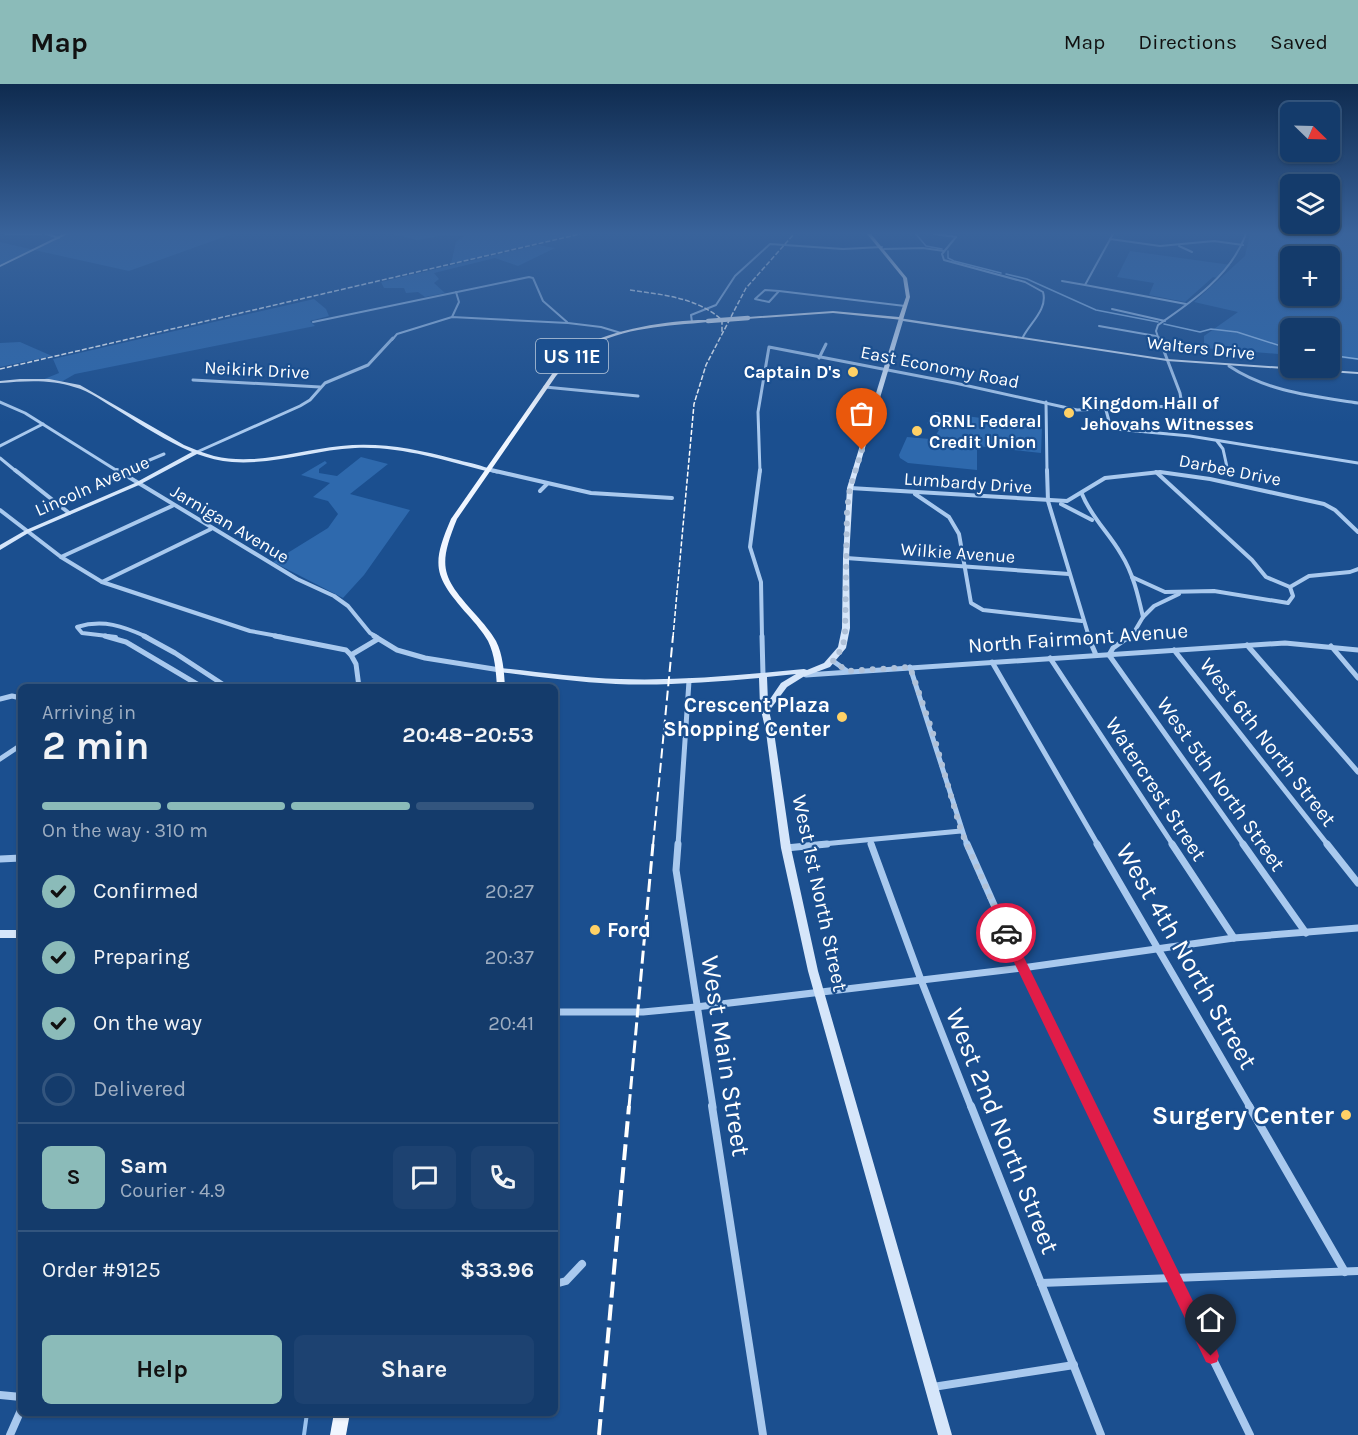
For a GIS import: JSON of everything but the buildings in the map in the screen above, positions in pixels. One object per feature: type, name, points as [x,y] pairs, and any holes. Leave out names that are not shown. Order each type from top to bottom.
[{"type":"main road","points":[[767,709],[784,685],[800,675],[833,661],[842,648],[845,637],[850,488],[908,297]]},
{"type":"main road","points":[[877,315],[893,314],[904,308]]},
{"type":"main road","name":"US 11E","points":[[501,684],[496,650],[490,639],[450,590],[441,573],[440,555],[444,538],[486,469],[564,363],[594,343],[621,333],[651,327],[833,312],[901,319]]},
{"type":"main road","name":"Walters Drive","points":[[901,319],[1167,360],[1358,373]]},
{"type":"main road","points":[[0,382],[42,380],[78,386],[197,453],[216,458],[258,459],[346,447],[377,446],[412,451],[486,469]]},
{"type":"main road","name":"Lincoln Avenue","points":[[0,548],[28,531],[137,484],[197,453]]},
{"type":"main road","points":[[500,670],[590,680],[689,681],[814,670]]},
{"type":"main road","points":[[763,675],[784,685]]},
{"type":"main road","name":"West 1st North Street","points":[[763,675],[764,706],[767,709],[786,848],[800,916],[945,1435]]},
{"type":"main road","points":[[0,934],[18,934]]},
{"type":"main road","points":[[338,1435],[341,1416]]},
{"type":"street","points":[[313,322],[432,297]]},
{"type":"street","points":[[452,317],[459,302],[458,297]]},
{"type":"street","points":[[541,297],[568,324]]},
{"type":"street","points":[[692,322],[691,315],[716,305],[720,297]]},
{"type":"street","points":[[757,297],[755,299],[760,301],[771,301],[774,297]]},
{"type":"street","points":[[829,297],[904,308]]},
{"type":"street","points":[[1023,337],[1027,326],[1043,307],[1045,297]]},
{"type":"street","points":[[1150,297],[1187,304]]},
{"type":"street","points":[[1167,360],[1156,336],[1158,325],[1195,297]]},
{"type":"street","points":[[1112,309],[1165,321]]},
{"type":"street","points":[[197,453],[300,406],[310,400],[320,387],[360,370],[389,345],[397,334],[452,317],[601,327],[621,333]]},
{"type":"street","points":[[1099,326],[1156,336]]},
{"type":"street","points":[[819,358],[826,344]]},
{"type":"street","name":"East Economy Road","points":[[769,348],[1077,410],[1168,408],[1179,404],[1180,393],[1167,360]]},
{"type":"street","name":"West 1st North Street","points":[[763,675],[761,582],[750,547],[761,463],[758,412],[769,348]]},
{"type":"street","points":[[1229,366],[1247,378],[1271,388],[1358,402]]},
{"type":"street","name":"Neikirk Drive","points":[[193,380],[320,387]]},
{"type":"street","points":[[545,387],[638,396]]},
{"type":"street","name":"Jarnigan Avenue","points":[[0,402],[41,423],[172,506],[297,579],[334,596],[348,606],[378,639]]},
{"type":"street","points":[[1046,402],[1048,501],[1082,621],[1096,656]]},
{"type":"street","points":[[1106,410],[1110,425],[1115,429],[1217,441],[1358,463]]},
{"type":"street","points":[[0,444],[41,423]]},
{"type":"street","points":[[1217,441],[1223,449],[1227,467]]},
{"type":"street","points":[[120,472],[164,454]]},
{"type":"street","points":[[0,458],[69,513]]},
{"type":"street","points":[[486,469],[547,484],[613,496],[672,498]]},
{"type":"street","points":[[1132,577],[1165,592],[1214,591],[1288,603],[1293,596],[1290,587],[1266,577],[1252,560],[1156,472]]},
{"type":"street","name":"Darbee Drive","points":[[1082,494],[1085,488],[1101,478],[1156,472],[1193,474],[1318,502],[1335,510],[1358,532]]},
{"type":"street","points":[[540,491],[547,484]]},
{"type":"street","name":"Lumbardy Drive","points":[[850,488],[1048,501]]},
{"type":"street","points":[[914,493],[949,517],[959,534],[971,603],[974,607],[983,610],[1082,621]]},
{"type":"street","points":[[1048,501],[1067,501],[1082,494],[1086,508],[1116,547],[1132,577],[1143,617]]},
{"type":"street","points":[[1048,501],[1074,508],[1095,522]]},
{"type":"street","points":[[61,557],[172,506]]},
{"type":"street","points":[[0,510],[61,557],[102,582],[250,631],[346,650],[356,664],[359,684]]},
{"type":"street","points":[[102,582],[211,529]]},
{"type":"street","name":"Wilkie Avenue","points":[[846,558],[1069,574]]},
{"type":"street","points":[[1290,587],[1309,576],[1350,572],[1358,569]]},
{"type":"street","points":[[1109,655],[1113,648],[1133,634],[1143,617],[1154,606],[1180,593]]},
{"type":"street","points":[[197,684],[116,637],[82,633],[77,627],[85,622],[107,622],[137,630],[222,684]]},
{"type":"street","points":[[351,655],[378,639],[397,650],[425,658],[500,670]]},
{"type":"street","name":"North Fairmont Avenue","points":[[800,675],[1285,643],[1358,650]]},
{"type":"street","points":[[1247,645],[1358,772]]},
{"type":"street","points":[[1331,646],[1358,678]]},
{"type":"street","name":"West 6th North Street","points":[[1174,651],[1358,883]]},
{"type":"street","name":"West 5th North Street","points":[[1109,655],[1306,933]]},
{"type":"street","name":"Watercrest Street","points":[[1050,658],[1234,938]]},
{"type":"street","points":[[833,661],[847,671]]},
{"type":"street","name":"West 4th North Street","points":[[992,662],[1345,1272]]},
{"type":"street","points":[[910,667],[933,733],[961,831],[1022,968],[1250,1435]]},
{"type":"street","name":"West Main Street","points":[[689,681],[676,870],[763,1435]]},
{"type":"street","points":[[0,699],[12,696],[18,697]]},
{"type":"street","points":[[0,759],[18,747]]},
{"type":"street","points":[[786,848],[961,831]]},
{"type":"street","name":"West 2nd North Street","points":[[870,840],[921,980],[1101,1435]]},
{"type":"street","points":[[0,859],[18,858]]},
{"type":"street","points":[[558,1012],[643,1012],[820,994],[1159,950],[1234,938],[1358,928]]},
{"type":"street","points":[[558,1283],[566,1281],[582,1264]]},
{"type":"street","points":[[1041,1282],[1358,1271]]},
{"type":"street","points":[[932,1387],[1074,1365]]},
{"type":"street","points":[[0,1395],[18,1397]]},
{"type":"street","points":[[10,1435],[18,1416]]},
{"type":"shaded area","points":[[1160,297],[1191,297],[1185,302]]},
{"type":"shaded area","points":[[1199,297],[1280,297],[1280,306],[1340,306],[1340,297],[1358,297],[1358,360],[1340,358],[1340,318],[1280,318],[1280,354],[1204,348],[1204,336],[1238,312],[1194,302]]},
{"type":"shaded area","points":[[314,299],[326,309],[329,316],[310,321],[315,326],[75,374],[61,382],[42,380],[59,373],[53,359]]},
{"type":"shaded area","points":[[20,342],[52,356],[0,367],[0,343]]},
{"type":"shaded area","points":[[935,412],[1042,426],[1041,453],[977,446],[977,470],[908,463],[900,458],[899,455],[907,437],[934,438],[939,430],[927,423],[935,419]]},
{"type":"shaded area","points":[[361,457],[388,464],[350,494],[410,510],[364,575],[343,598],[273,562],[328,528],[338,514],[328,501],[313,497],[330,483],[301,475],[325,461],[327,463],[319,469],[319,473],[337,476]]},
{"type":"waterway","points":[[1067,297],[1096,310],[1158,322]]},
{"type":"waterway","points":[[1164,324],[1200,332],[1211,329],[1237,332],[1280,346]]},
{"type":"waterway","points":[[1340,357],[1358,359]]},
{"type":"waterway","points":[[304,1435],[307,1416]]},
{"type":"railway","points":[[0,369],[309,297]]},
{"type":"railway","points":[[673,297],[712,312],[722,320],[722,333]]},
{"type":"railway","points":[[673,637],[694,404],[706,365],[741,297]]},
{"type":"railway","points":[[653,845],[673,636]]},
{"type":"railway","points":[[629,1107],[653,844]]},
{"type":"railway","points":[[599,1435],[629,1106]]},
{"type":"way so far","points":[[862,450],[850,488],[847,509],[845,637],[842,648],[833,661],[847,671],[910,667],[933,733],[961,831],[1006,933]]},
{"type":"place","name":"Captain D's","points":[[853,372]]},
{"type":"place","name":"Kingdom Hall of Jehovahs Witnesses","points":[[1069,413]]},
{"type":"place","name":"ORNL Federal Credit Union","points":[[917,431]]},
{"type":"place","name":"Crescent Plaza Shopping Center","points":[[842,717]]},
{"type":"place","name":"Ford","points":[[595,930]]},
{"type":"place","name":"Surgery Center","points":[[1346,1115]]},
{"type":"route","points":[[1006,933],[1211,1356]]}]
